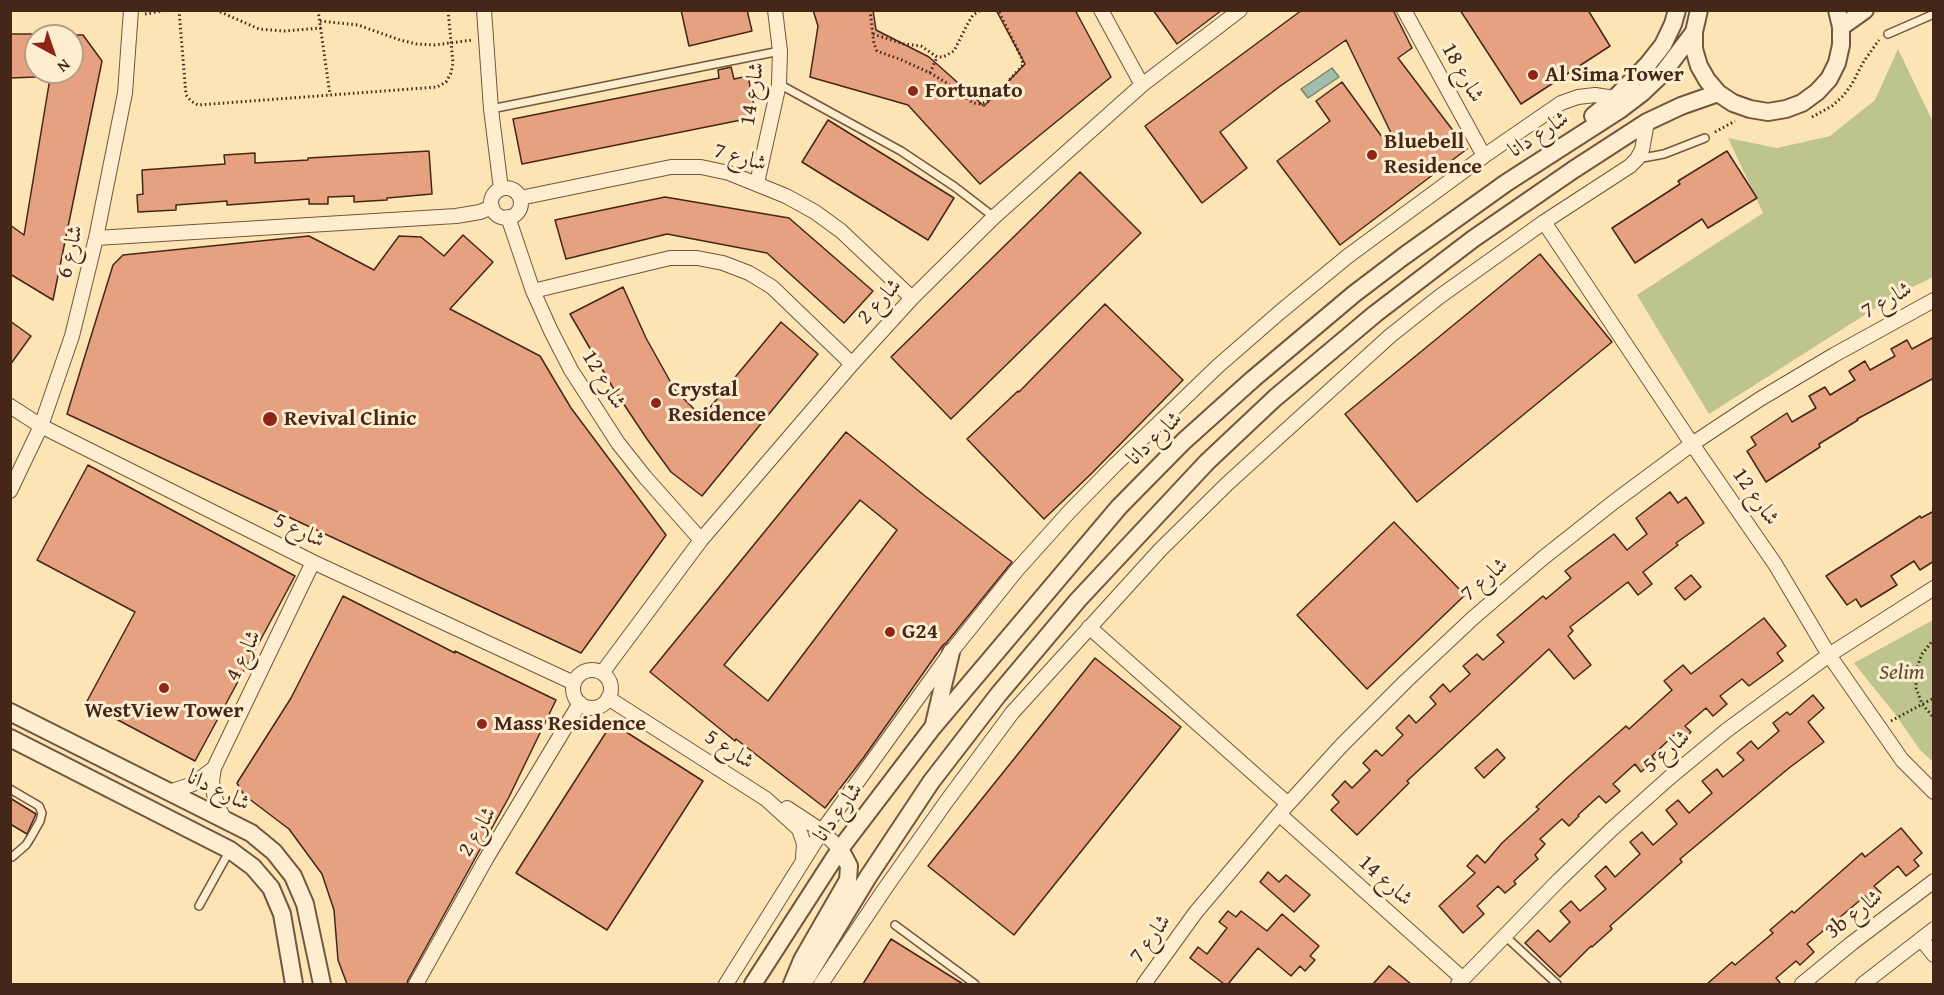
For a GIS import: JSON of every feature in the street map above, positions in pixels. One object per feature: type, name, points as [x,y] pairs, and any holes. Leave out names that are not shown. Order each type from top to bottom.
[{"type":"street","points":[[484,10],[491,109],[501,189]]},
{"type":"street","name":"شارع 14","points":[[757,183],[778,84],[780,51],[775,10]]},
{"type":"street","points":[[1101,10],[1142,85]]},
{"type":"street","name":"شارع 2","points":[[602,673],[701,540],[852,364],[912,298],[994,217],[1142,85],[1240,10]]},
{"type":"street","name":"شارع 18","points":[[1404,10],[1484,156]]},
{"type":"street","points":[[1506,183],[1528,160],[1597,113],[1632,82],[1663,45],[1677,10]]},
{"type":"street","points":[[1699,10],[1694,33],[1694,49],[1699,66],[1707,80],[1718,93],[1733,103],[1750,110],[1768,112],[1802,103],[1817,92],[1829,79],[1837,63],[1841,45],[1839,19],[1865,10]]},
{"type":"street","name":"شارع 6","points":[[10,491],[42,426],[72,336],[96,238],[125,93],[131,13]]},
{"type":"street","name":"شارع دانا","points":[[753,984],[840,849],[933,727],[1119,507],[1184,441],[1354,294],[1506,183],[1642,93],[1663,73],[1694,33]]},
{"type":"street","points":[[803,984],[868,877],[931,782],[958,747],[1078,600],[1200,470],[1275,398],[1423,275],[1523,203],[1647,122],[1681,106],[1718,93]]},
{"type":"street","points":[[726,984],[822,831],[951,652],[1016,571],[1115,465],[1218,366],[1348,256],[1484,156],[1561,103],[1578,97],[1596,95],[1615,98]]},
{"type":"street","points":[[821,984],[891,880],[1012,713],[1160,550],[1228,483],[1390,336],[1439,297],[1544,222],[1630,166],[1642,150],[1647,122]]},
{"type":"street","name":"شارع 7","points":[[520,198],[671,167],[701,167],[729,172],[786,196],[815,212],[841,231],[912,298]]},
{"type":"street","points":[[501,189],[512,189],[520,198],[519,210],[508,217],[501,217],[492,207],[491,199],[501,189]]},
{"type":"street","points":[[96,238],[456,216],[468,215],[492,207]]},
{"type":"street","name":"شارع 12","points":[[508,217],[533,291],[555,341],[593,407],[645,477],[701,540]]},
{"type":"street","name":"شارع 12","points":[[1544,222],[1775,564],[1829,655],[1902,760],[1934,792]]},
{"type":"street","points":[[533,291],[670,258],[697,258],[723,263],[749,273],[772,287],[852,364]]},
{"type":"street","name":"شارع 7","points":[[1144,984],[1196,912],[1283,809],[1341,746],[1473,618],[1579,530],[1692,444],[1760,399],[1934,300]]},
{"type":"street","name":"شارع 5","points":[[10,406],[42,426],[313,562],[574,683]]},
{"type":"street","name":"شارع 4","points":[[224,818],[214,794],[212,781],[214,768],[313,562]]},
{"type":"street","name":"شارع 5","points":[[1460,982],[1558,881],[1669,778],[1727,730],[1829,655],[1934,588]]},
{"type":"street","name":"شارع 14","points":[[1089,627],[1283,809],[1460,982]]},
{"type":"street","points":[[933,727],[951,652]]},
{"type":"street","points":[[597,670],[602,673],[611,687],[608,698],[592,708],[580,703],[574,694],[574,683],[577,678],[586,671],[597,670]]},
{"type":"street","name":"شارع 5","points":[[608,698],[766,800],[799,829],[804,844],[802,862]]},
{"type":"street","name":"شارع 2","points":[[416,984],[486,859],[580,703]]},
{"type":"street","name":"شارع دانا","points":[[10,712],[251,832],[274,852],[293,876],[305,904],[322,984]]},
{"type":"street","name":"شارع دانا","points":[[10,738],[230,850],[253,867],[271,888],[282,914],[294,984]]},
{"type":"street","name":"شارع 4","points":[[169,792],[193,784],[214,768]]},
{"type":"street","name":"شارع 5","points":[[766,800],[783,806],[822,831],[840,849]]},
{"type":"street","points":[[792,984],[802,960],[848,879],[849,866],[840,849]]},
{"type":"street","name":"3b شارع","points":[[1803,984],[1852,943],[1934,881]]},
{"type":"street","points":[[1863,984],[1934,929]]},
{"type":"street","points":[[1921,939],[1934,955]]},
{"type":"lane","points":[[1888,34],[1934,14]]},
{"type":"lane","points":[[491,109],[780,51]]},
{"type":"lane","points":[[778,84],[901,151],[955,186],[994,217]]},
{"type":"lane","points":[[1637,159],[1664,154],[1705,138]]},
{"type":"lane","points":[[10,789],[39,806],[42,813],[26,845],[11,855]]},
{"type":"lane","points":[[200,906],[230,850]]},
{"type":"lane","points":[[895,924],[975,984]]},
{"type":"lane","points":[[1505,936],[1557,984]]},
{"type":"path","points":[[131,13],[167,10]]},
{"type":"path","points":[[179,10],[186,95],[198,105],[437,87],[446,82],[452,73],[448,10]]},
{"type":"path","points":[[216,10],[247,24],[272,31],[321,28]]},
{"type":"path","points":[[318,10],[330,95]]},
{"type":"path","points":[[870,10],[875,48],[880,53],[930,73],[973,103],[980,104],[987,102],[1023,65],[997,11]]},
{"type":"path","points":[[873,34],[904,44],[921,45],[937,57],[949,55],[954,51],[973,15],[981,10]]},
{"type":"path","points":[[320,21],[358,25],[417,44],[451,43],[486,38]]},
{"type":"path","points":[[930,73],[937,57]]},
{"type":"path","points":[[1934,639],[1922,654],[1916,670],[1916,688],[1922,704],[1934,718]]},
{"type":"path","points":[[1879,728],[1934,698]]},
{"type":"green space","points":[[1898,49],[1933,122],[1933,277],[1896,295],[1709,414],[1637,295],[1763,213],[1728,138],[1777,148],[1830,136],[1875,100]]},
{"type":"green space","name":"Selim","points":[[1933,620],[1933,762],[1920,750],[1895,714],[1854,663]]},
{"type":"shaded area","points":[[1332,68],[1339,77],[1308,98],[1301,89]]},
{"type":"building","points":[[681,10],[747,10],[752,31],[689,46]]},
{"type":"building","name":"Fortunato","points":[[813,10],[873,10],[876,30],[929,57],[984,106],[1025,64],[996,10],[1075,10],[1111,77],[980,184],[908,105],[810,77],[818,26]]},
{"type":"building","points":[[1153,10],[1222,10],[1177,44]]},
{"type":"building","points":[[1302,10],[1393,10],[1412,48],[1398,58],[1467,149],[1340,245],[1277,161],[1330,121],[1316,101],[1342,82],[1385,141],[1393,137],[1346,40],[1220,132],[1247,168],[1202,203],[1145,126]]},
{"type":"building","name":"Al Sima Tower","points":[[1460,10],[1588,10],[1610,46],[1521,104]]},
{"type":"building","points":[[10,34],[24,34],[24,77],[10,78]]},
{"type":"building","points":[[84,36],[102,61],[53,300],[10,274],[10,225],[24,235],[49,84],[84,84]]},
{"type":"building","points":[[731,67],[734,79],[748,76],[756,117],[522,164],[513,119],[719,78],[718,70]]},
{"type":"building","points":[[828,120],[954,198],[928,240],[802,162]]},
{"type":"building","points":[[429,151],[432,194],[354,202],[354,196],[328,197],[328,204],[309,204],[309,199],[227,205],[227,201],[176,205],[176,210],[138,212],[137,195],[143,194],[142,170],[225,164],[224,155],[255,153],[255,163]]},
{"type":"building","points":[[1727,151],[1757,198],[1708,228],[1702,219],[1635,263],[1612,228],[1680,184],[1678,181]]},
{"type":"building","points":[[1080,172],[1141,233],[951,419],[891,357]]},
{"type":"building","points":[[665,197],[789,218],[873,291],[844,323],[767,253],[667,234],[566,259],[555,220]]},
{"type":"building","points":[[463,235],[493,262],[450,309],[540,356],[571,408],[666,535],[581,653],[67,414],[113,265],[123,255],[309,236],[374,270],[399,236],[421,237],[444,256]]},
{"type":"building","points":[[1540,254],[1612,342],[1417,502],[1345,414]]},
{"type":"building","name":"Crystal Residence","points":[[623,287],[646,338],[675,390],[702,417],[781,322],[818,354],[702,496],[671,472],[647,439],[613,388],[570,314]]},
{"type":"building","points":[[1105,304],[1183,380],[1044,519],[967,439],[1019,392]]},
{"type":"building","points":[[10,321],[31,336],[10,365]]},
{"type":"building","points":[[1934,337],[1934,378],[1857,419],[1819,444],[1820,447],[1766,482],[1747,451],[1756,445],[1751,437],[1787,413],[1792,422],[1816,408],[1809,396],[1825,387],[1830,395],[1855,380],[1849,371],[1865,361],[1870,370],[1895,356],[1891,349],[1907,340],[1912,349]]},
{"type":"building","name":"G24","points":[[846,432],[1012,562],[943,645],[825,808],[736,739],[735,741],[650,672]],"holes":[[[860,500],[897,530],[768,701],[724,665]]]},
{"type":"building","points":[[88,465],[295,576],[195,761],[86,703],[135,612],[37,560]]},
{"type":"building","points":[[1670,492],[1678,503],[1686,497],[1704,523],[1676,543],[1678,545],[1643,572],[1652,584],[1638,595],[1628,582],[1570,627],[1573,631],[1568,636],[1591,665],[1574,679],[1549,649],[1407,781],[1409,783],[1357,835],[1331,810],[1339,802],[1332,795],[1345,781],[1352,788],[1370,770],[1363,763],[1376,750],[1382,756],[1403,735],[1396,728],[1409,715],[1416,723],[1436,704],[1430,697],[1443,684],[1450,692],[1470,674],[1463,666],[1477,654],[1483,660],[1504,642],[1497,635],[1543,596],[1546,599],[1571,578],[1565,571],[1614,534],[1627,550],[1647,534],[1636,518]]},
{"type":"building","points":[[1934,511],[1934,561],[1920,570],[1914,561],[1891,576],[1897,585],[1861,607],[1856,599],[1847,605],[1826,576],[1920,516],[1921,518]]},
{"type":"building","points":[[1394,522],[1465,595],[1367,689],[1297,615]]},
{"type":"building","points":[[1691,575],[1701,587],[1685,600],[1675,588]]},
{"type":"building","points":[[343,596],[455,653],[455,651],[556,700],[509,797],[407,984],[347,984],[338,960],[334,910],[322,874],[289,829],[244,795],[237,783],[291,698]]},
{"type":"building","points":[[1764,618],[1786,646],[1777,653],[1783,661],[1749,686],[1742,679],[1720,696],[1727,704],[1713,716],[1706,708],[1685,726],[1691,732],[1682,741],[1675,734],[1652,756],[1655,760],[1641,772],[1635,764],[1613,784],[1620,791],[1606,803],[1599,796],[1569,826],[1562,819],[1540,839],[1545,844],[1535,855],[1538,859],[1514,881],[1516,884],[1505,893],[1498,886],[1477,906],[1484,914],[1463,933],[1439,906],[1475,873],[1467,866],[1477,855],[1485,863],[1502,843],[1539,809],[1536,807],[1568,777],[1626,726],[1629,729],[1672,690],[1664,681],[1683,665],[1691,674]]},
{"type":"building","points":[[1095,658],[1181,727],[1014,935],[928,866]]},
{"type":"building","points":[[1813,695],[1824,708],[1808,722],[1824,742],[1789,768],[1680,859],[1682,862],[1610,926],[1612,929],[1560,977],[1525,943],[1538,930],[1550,942],[1570,922],[1560,911],[1571,901],[1580,911],[1606,889],[1595,876],[1606,866],[1615,877],[1640,854],[1630,842],[1642,832],[1653,845],[1677,824],[1666,810],[1678,800],[1689,813],[1712,793],[1702,781],[1717,769],[1723,777],[1744,760],[1737,753],[1751,741],[1758,749],[1779,731],[1773,723],[1787,712],[1790,715]]},
{"type":"building","points":[[612,723],[703,781],[607,930],[516,873]]},
{"type":"building","points":[[1497,749],[1505,758],[1484,778],[1475,768]]},
{"type":"building","points":[[10,798],[36,814],[27,834],[10,824]]},
{"type":"building","points":[[1901,828],[1922,853],[1914,860],[1919,866],[1906,876],[1898,866],[1874,886],[1881,893],[1870,902],[1865,896],[1839,918],[1846,926],[1835,935],[1828,927],[1807,944],[1814,952],[1800,965],[1796,961],[1776,978],[1781,984],[1707,984],[1732,962],[1735,965],[1773,933],[1770,930],[1792,911],[1794,913],[1862,853],[1865,857]]},
{"type":"building","points":[[1268,872],[1279,882],[1286,875],[1310,895],[1294,912],[1260,882]]},
{"type":"building","points":[[1228,911],[1236,917],[1241,911],[1267,931],[1282,914],[1319,946],[1310,956],[1315,960],[1305,971],[1300,966],[1291,976],[1258,948],[1228,984],[1224,984],[1190,958],[1198,947],[1207,954],[1227,928],[1219,922]]},
{"type":"building","points":[[891,939],[963,984],[863,984]]},
{"type":"building","points":[[1389,966],[1411,984],[1373,984]]},
{"type":"place","name":"Al Sima Tower","points":[[1533,75]]},
{"type":"place","name":"Fortunato","points":[[913,91]]},
{"type":"place","name":"Bluebell Residence","points":[[1372,155]]},
{"type":"place","name":"Crystal Residence","points":[[656,403]]},
{"type":"place","name":"Revival Clinic","points":[[270,419]]},
{"type":"place","name":"G24","points":[[890,632]]},
{"type":"place","name":"WestView Tower","points":[[164,688]]},
{"type":"place","name":"Mass Residence","points":[[482,724]]}]
